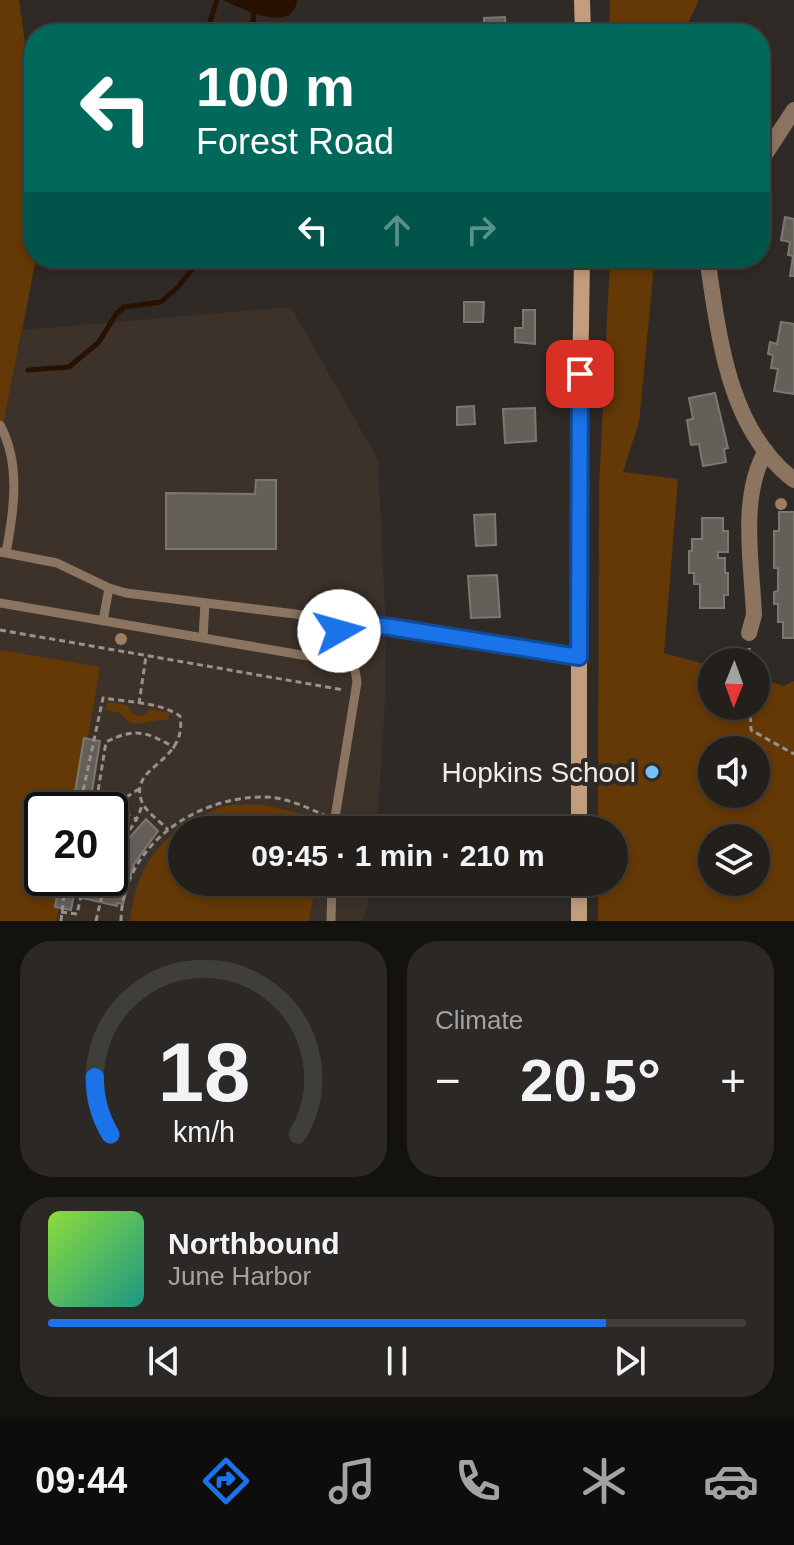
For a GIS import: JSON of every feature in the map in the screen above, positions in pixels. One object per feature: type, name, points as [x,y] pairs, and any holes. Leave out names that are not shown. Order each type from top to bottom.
[{"type":"main road","points":[[582,0],[583,24]]},
{"type":"main road","points":[[579,816],[582,268]]},
{"type":"main road","points":[[579,896],[579,921]]},
{"type":"street","points":[[770,147],[794,110]]},
{"type":"street","points":[[709,268],[733,388],[766,451],[792,473]]},
{"type":"street","points":[[749,633],[754,615],[749,497],[757,465],[766,451]]},
{"type":"lane","points":[[0,425],[9,442],[13,463],[12,503],[3,552],[57,563],[109,588],[331,621],[354,664],[357,682],[335,816]]},
{"type":"lane","points":[[103,621],[109,588]]},
{"type":"lane","points":[[0,603],[354,664]]},
{"type":"lane","points":[[203,638],[205,603]]},
{"type":"lane","points":[[339,631],[352,626],[375,626],[579,657]]},
{"type":"lane","points":[[331,921],[332,896]]},
{"type":"path","points":[[0,630],[356,692]]},
{"type":"path","points":[[139,704],[147,655]]},
{"type":"path","points":[[83,792],[103,698],[172,710],[180,716],[180,737],[175,748],[144,774],[139,789],[142,805],[138,820],[128,833]]},
{"type":"path","points":[[751,720],[751,730],[794,754]]},
{"type":"path","points":[[98,792],[106,742],[119,735],[138,732],[148,733],[175,748]]},
{"type":"path","points":[[128,795],[139,789]]},
{"type":"path","points":[[189,816],[227,801],[267,797],[297,803],[319,816]]},
{"type":"path","points":[[121,921],[121,910],[139,861],[168,830],[142,805]]},
{"type":"path","points":[[128,815],[138,820]]},
{"type":"path","points":[[61,921],[63,896]]},
{"type":"path","points":[[61,912],[77,914],[81,896]]},
{"type":"path","points":[[96,921],[102,896]]},
{"type":"shaded area","points":[[0,0],[19,0],[24,37],[24,268],[34,268],[23,330],[291,307],[378,460],[386,631],[378,816],[168,816],[168,896],[370,896],[363,921],[0,921]]},
{"type":"shaded area","points":[[0,0],[19,0],[24,37],[24,268],[34,268],[0,439]]},
{"type":"shaded area","points":[[223,0],[297,0],[294,10],[287,16],[277,18],[254,13]]},
{"type":"shaded area","points":[[610,0],[699,0],[688,24],[609,24]]},
{"type":"shaded area","name":"Hopkins School","points":[[610,268],[654,268],[639,422],[623,472],[678,479],[664,653],[698,662],[698,720],[770,720],[770,682],[784,686],[794,681],[794,921],[598,921],[598,896],[628,896],[628,816],[598,816],[599,488]]},
{"type":"shaded area","points":[[0,650],[100,667],[88,738],[100,741],[92,792],[24,792],[24,896],[74,896],[72,910],[59,908],[56,921],[0,921]]},
{"type":"shaded area","points":[[110,702],[127,705],[137,715],[143,716],[150,709],[170,713],[167,720],[136,724],[121,713],[106,710]]},
{"type":"shaded area","points":[[259,804],[304,816],[204,816],[230,805]]},
{"type":"shaded area","points":[[168,838],[168,896],[313,896],[309,921],[130,921],[142,873]]},
{"type":"building","points":[[505,17],[506,24],[484,24],[484,18]]},
{"type":"building","points":[[785,217],[794,219],[794,276],[790,276],[793,256],[788,255],[790,242],[781,240]]},
{"type":"building","points":[[464,302],[484,302],[483,322],[464,322]]},
{"type":"building","points":[[523,310],[535,310],[535,344],[515,342],[515,328],[523,328]]},
{"type":"building","points":[[781,322],[794,324],[794,394],[774,391],[778,369],[771,368],[773,355],[768,354],[770,342],[777,344]]},
{"type":"building","points":[[715,393],[728,448],[724,449],[726,462],[703,466],[699,444],[691,445],[687,420],[693,419],[689,398]]},
{"type":"building","points":[[474,406],[475,424],[457,425],[457,407]]},
{"type":"building","points":[[535,408],[536,441],[505,443],[503,409]]},
{"type":"building","points":[[256,480],[276,480],[276,549],[166,549],[166,493],[255,494]]},
{"type":"building","points":[[779,512],[794,512],[794,638],[783,638],[783,622],[778,622],[778,604],[774,604],[774,592],[778,591],[778,568],[774,568],[774,531],[779,531]]},
{"type":"building","points":[[495,514],[496,545],[476,546],[474,515]]},
{"type":"building","points":[[702,518],[723,518],[723,531],[728,531],[728,552],[718,552],[718,558],[725,558],[725,573],[728,573],[728,595],[724,595],[724,608],[700,608],[700,584],[694,584],[694,573],[689,573],[689,551],[692,551],[692,539],[702,539]]},
{"type":"building","points":[[497,575],[500,617],[471,618],[468,576]]},
{"type":"building","points":[[84,738],[100,741],[92,792],[75,792]]},
{"type":"building","points":[[146,819],[158,831],[134,864],[128,886],[128,839]]},
{"type":"building","points":[[57,896],[74,896],[71,910],[55,907]]},
{"type":"building","points":[[125,896],[123,904],[117,903],[117,906],[78,897]]},
{"type":"waterway","points":[[209,24],[217,0]]},
{"type":"waterway","points":[[253,24],[255,0]]},
{"type":"waterway","points":[[28,370],[69,367],[99,342],[116,314],[124,307],[161,302],[193,268]]},
{"type":"place","name":"Hopkins School","points":[[652,772]]},
{"type":"route","points":[[339,631],[361,624],[390,627],[579,657],[580,374]]}]
